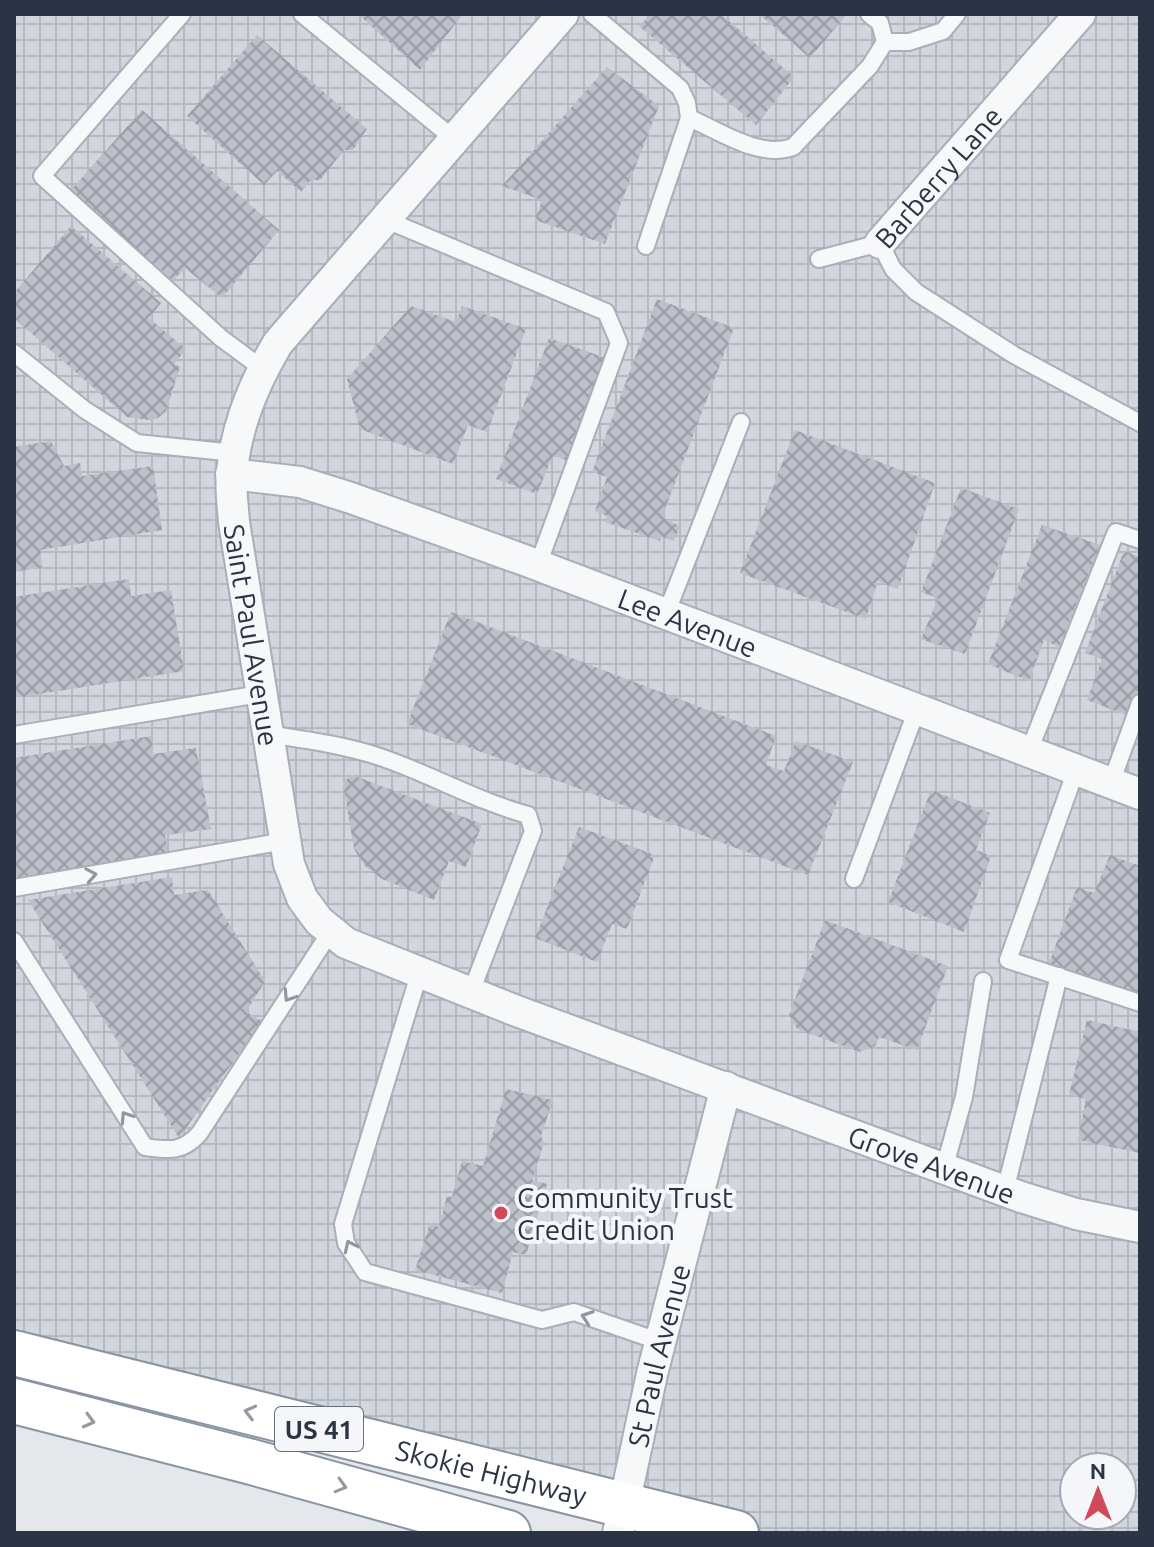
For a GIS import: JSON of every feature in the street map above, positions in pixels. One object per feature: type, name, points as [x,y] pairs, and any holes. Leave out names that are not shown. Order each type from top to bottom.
[{"type":"highway","name":"Skokie Highway","points":[[14,1353],[621,1519],[736,1533]]},
{"type":"highway","name":"Skokie Highway","points":[[14,1401],[248,1461],[508,1533]]},
{"type":"street","name":"Saint Paul Avenue","points":[[563,14],[278,343],[263,369],[239,430],[233,463],[234,522],[266,734],[289,864],[302,898],[319,921],[346,943],[726,1087]]},
{"type":"street","name":"Barberry Lane","points":[[880,243],[1080,14]]},
{"type":"street","name":"Lee Avenue","points":[[233,463],[351,498],[538,565],[1140,794]]},
{"type":"street","name":"St Paul Avenue","points":[[621,1519],[661,1342],[726,1087]]},
{"type":"street","name":"Grove Avenue","points":[[726,1087],[1005,1191],[1076,1214],[1140,1227]]},
{"type":"lane","points":[[182,14],[42,176],[221,338],[263,369]]},
{"type":"lane","points":[[302,14],[454,139]]},
{"type":"lane","points":[[592,14],[680,88],[687,103],[689,118],[646,246]]},
{"type":"lane","points":[[689,118],[764,150],[781,151],[793,147],[870,66],[885,42],[880,23],[869,14]]},
{"type":"lane","points":[[885,42],[909,42],[943,31],[957,14]]},
{"type":"lane","points":[[384,219],[606,312],[619,343],[538,565]]},
{"type":"lane","points":[[819,259],[880,243]]},
{"type":"lane","name":"Barberry Lane","points":[[880,243],[893,269],[916,292],[1014,355],[1140,423]]},
{"type":"lane","points":[[14,353],[85,410],[137,443],[233,463]]},
{"type":"lane","points":[[666,614],[741,422]]},
{"type":"lane","points":[[1029,751],[1116,532],[1140,540]]},
{"type":"lane","points":[[14,735],[260,694]]},
{"type":"lane","points":[[1111,783],[1140,703]]},
{"type":"lane","points":[[854,879],[917,709]]},
{"type":"lane","points":[[266,734],[337,745],[383,758],[494,805],[528,815],[533,831],[471,992]]},
{"type":"lane","points":[[1076,770],[1008,960],[1140,1003]]},
{"type":"lane","points":[[14,888],[285,841]]},
{"type":"lane","points":[[14,941],[145,1147],[169,1150],[188,1145],[199,1134],[331,931]]},
{"type":"lane","points":[[420,971],[343,1224],[346,1243],[365,1272],[542,1320],[574,1312],[661,1342]]},
{"type":"lane","points":[[1005,1191],[1059,976]]},
{"type":"lane","points":[[944,1169],[964,1097],[983,981]]},
{"type":"shaded area","points":[[14,14],[1140,14],[1140,1533],[731,1533],[14,1329]]},
{"type":"building","points":[[358,14],[463,14],[420,70]]},
{"type":"building","points":[[652,14],[721,14],[794,77],[756,125],[639,26]]},
{"type":"building","points":[[759,14],[847,14],[810,58]]},
{"type":"building","points":[[257,35],[367,129],[353,150],[344,150],[320,180],[311,180],[301,192],[277,171],[264,185],[187,116]]},
{"type":"building","points":[[607,67],[659,106],[605,244],[535,220],[542,200],[502,186]]},
{"type":"building","points":[[142,110],[279,230],[222,298],[185,268],[173,281],[70,191]]},
{"type":"building","points":[[71,226],[161,303],[149,318],[186,349],[174,364],[180,367],[166,411],[158,418],[127,417],[14,318],[14,293]]},
{"type":"building","points":[[657,299],[734,328],[662,517],[680,526],[674,541],[661,536],[660,541],[605,522],[607,516],[595,511],[607,477],[592,472]]},
{"type":"building","points":[[411,306],[456,322],[462,306],[526,329],[487,432],[468,425],[453,464],[360,429],[347,379]]},
{"type":"building","points":[[549,338],[609,359],[570,462],[553,455],[537,494],[496,479]]},
{"type":"building","points":[[795,430],[935,483],[898,589],[878,581],[866,619],[740,573]]},
{"type":"building","points":[[51,441],[64,466],[80,463],[82,476],[153,466],[162,530],[40,550],[42,567],[14,572],[14,447]]},
{"type":"building","points":[[961,488],[1019,509],[965,654],[921,639],[938,598],[921,592]]},
{"type":"building","points":[[1042,525],[1100,545],[1059,647],[1044,640],[1029,681],[988,664]]},
{"type":"building","points":[[1124,551],[1140,557],[1140,687],[1129,716],[1087,700],[1102,659],[1085,653]]},
{"type":"building","points":[[129,579],[131,596],[171,590],[184,671],[14,698],[14,597]]},
{"type":"building","points":[[451,612],[776,736],[766,765],[784,771],[796,741],[853,762],[808,875],[407,724]]},
{"type":"building","points":[[151,736],[153,754],[196,748],[211,829],[165,835],[168,853],[14,878],[14,758]]},
{"type":"building","points":[[352,775],[482,824],[466,867],[449,861],[434,900],[382,879],[365,866],[354,849],[343,782]]},
{"type":"building","points":[[931,790],[990,813],[976,850],[991,856],[964,932],[888,902]]},
{"type":"building","points":[[579,827],[655,855],[627,929],[612,924],[597,962],[535,938]]},
{"type":"building","points":[[1110,855],[1140,866],[1140,994],[1048,966],[1077,887],[1094,893]]},
{"type":"building","points":[[172,877],[174,895],[208,890],[265,981],[246,1012],[262,1021],[179,1138],[28,900]]},
{"type":"building","points":[[825,920],[948,966],[917,1050],[879,1037],[875,1046],[860,1052],[797,1029],[789,1015]]},
{"type":"building","points":[[1087,1020],[1140,1032],[1140,1153],[1078,1140],[1086,1099],[1069,1095]]},
{"type":"building","points":[[506,1089],[553,1100],[541,1136],[544,1143],[532,1180],[547,1184],[526,1255],[513,1252],[502,1293],[415,1270],[430,1223],[439,1227],[447,1196],[452,1197],[462,1161],[483,1166]]},
{"type":"place","name":"Community Trust Credit Union","points":[[501,1213]]}]
